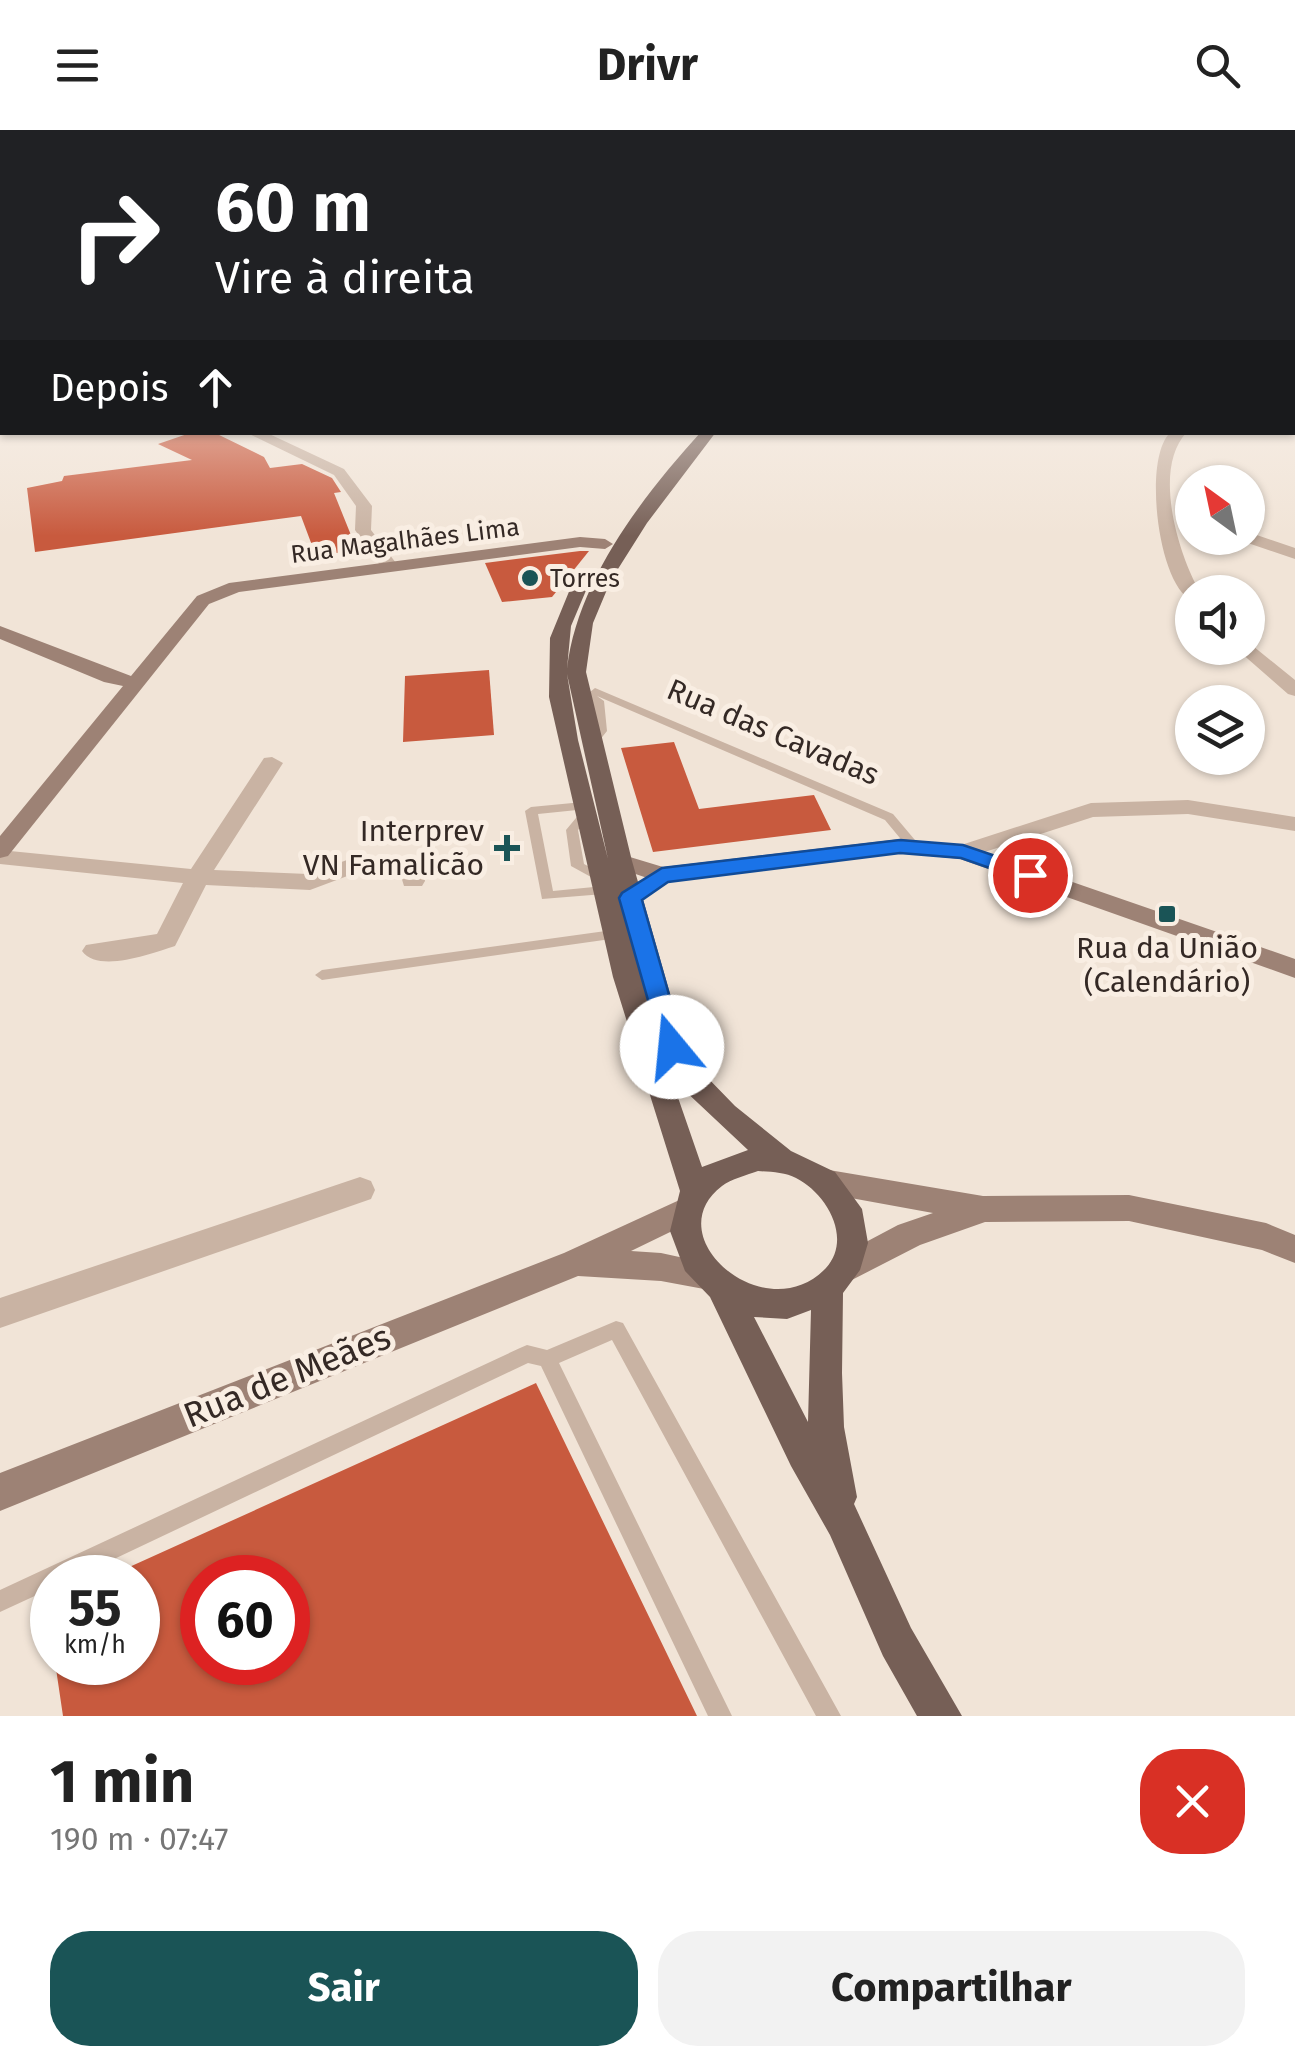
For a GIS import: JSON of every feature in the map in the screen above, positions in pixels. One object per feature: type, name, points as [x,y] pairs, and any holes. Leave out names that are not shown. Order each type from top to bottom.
[{"type":"main road","points":[[690,435],[605,544],[574,593],[558,645],[556,674],[584,810],[672,1047],[692,1080],[724,1114],[782,1161]]},
{"type":"main road","points":[[691,1201],[614,935],[613,882],[577,645],[591,596],[622,546],[707,435]]},
{"type":"main road","points":[[843,1522],[827,1450],[824,1382],[835,1279],[853,1248],[854,1225],[845,1202],[808,1169],[757,1159],[732,1164],[711,1175],[691,1201],[684,1232],[690,1254],[714,1282],[843,1522],[897,1642],[941,1716]]},
{"type":"main road","points":[[714,1282],[748,1300],[776,1303],[803,1300],[835,1279]]},
{"type":"street","points":[[259,435],[339,472],[364,506],[363,530],[390,567]]},
{"type":"street","points":[[1177,435],[1170,442],[1161,472],[1172,560],[1181,575]]},
{"type":"street","points":[[1170,526],[1175,527]]},
{"type":"street","name":"Rua Magalhães Lima","points":[[134,682],[203,600],[236,587],[580,542],[605,544]]},
{"type":"street","points":[[1265,543],[1295,554]]},
{"type":"street","points":[[0,632],[112,678],[134,682],[0,854]]},
{"type":"street","points":[[1265,664],[1295,690]]},
{"type":"street","points":[[95,950],[115,952],[166,940],[198,876],[272,763]]},
{"type":"street","points":[[963,852],[1091,810],[1188,807],[1295,824]]},
{"type":"street","points":[[613,882],[914,846],[963,852],[1295,970]]},
{"type":"street","points":[[0,854],[198,876],[310,882],[347,868],[412,865],[413,882]]},
{"type":"street","points":[[613,882],[662,875]]},
{"type":"street","points":[[829,1184],[983,1209],[1128,1208],[1266,1237],[1295,1249]]},
{"type":"street","points":[[0,1314],[360,1190]]},
{"type":"street","name":"Rua de Meães","points":[[0,1492],[575,1263],[691,1201]]},
{"type":"street","points":[[835,1279],[909,1236],[983,1209]]},
{"type":"street","name":"Rua de Meães","points":[[575,1263],[661,1267],[714,1282]]},
{"type":"lane","name":"Rua das Cavadas","points":[[587,691],[890,816],[914,846]]},
{"type":"lane","points":[[584,810],[531,810],[547,896],[613,882]]},
{"type":"lane","points":[[322,975],[614,935]]},
{"type":"lane","points":[[0,1602],[527,1354],[547,1359],[616,1329],[828,1716]]},
{"type":"lane","points":[[547,1359],[720,1716]]},
{"type":"building","points":[[184,435],[219,435],[264,457],[270,468],[302,464],[332,478],[341,492],[334,493],[357,550],[316,556],[301,516],[35,552],[27,488],[62,481],[64,476],[192,460],[158,444]]},
{"type":"building","name":"Torres","points":[[589,551],[552,597],[502,602],[485,563]]},
{"type":"building","points":[[489,670],[494,735],[403,742],[405,676]]},
{"type":"building","points":[[674,742],[699,809],[814,795],[831,830],[653,852],[621,748]]},
{"type":"building","points":[[536,1383],[697,1716],[63,1716],[58,1685],[160,1685],[160,1555],[156,1555]]},
{"type":"place","name":"Torres","points":[[530,578]]},
{"type":"place","name":"Interprev VN Famalicão","points":[[507,848]]},
{"type":"place","name":"Rua da União (Calendário)","points":[[1167,914]]},
{"type":"route","points":[[672,1047],[630,898],[662,875],[900,846],[963,852],[1030,875]]}]
